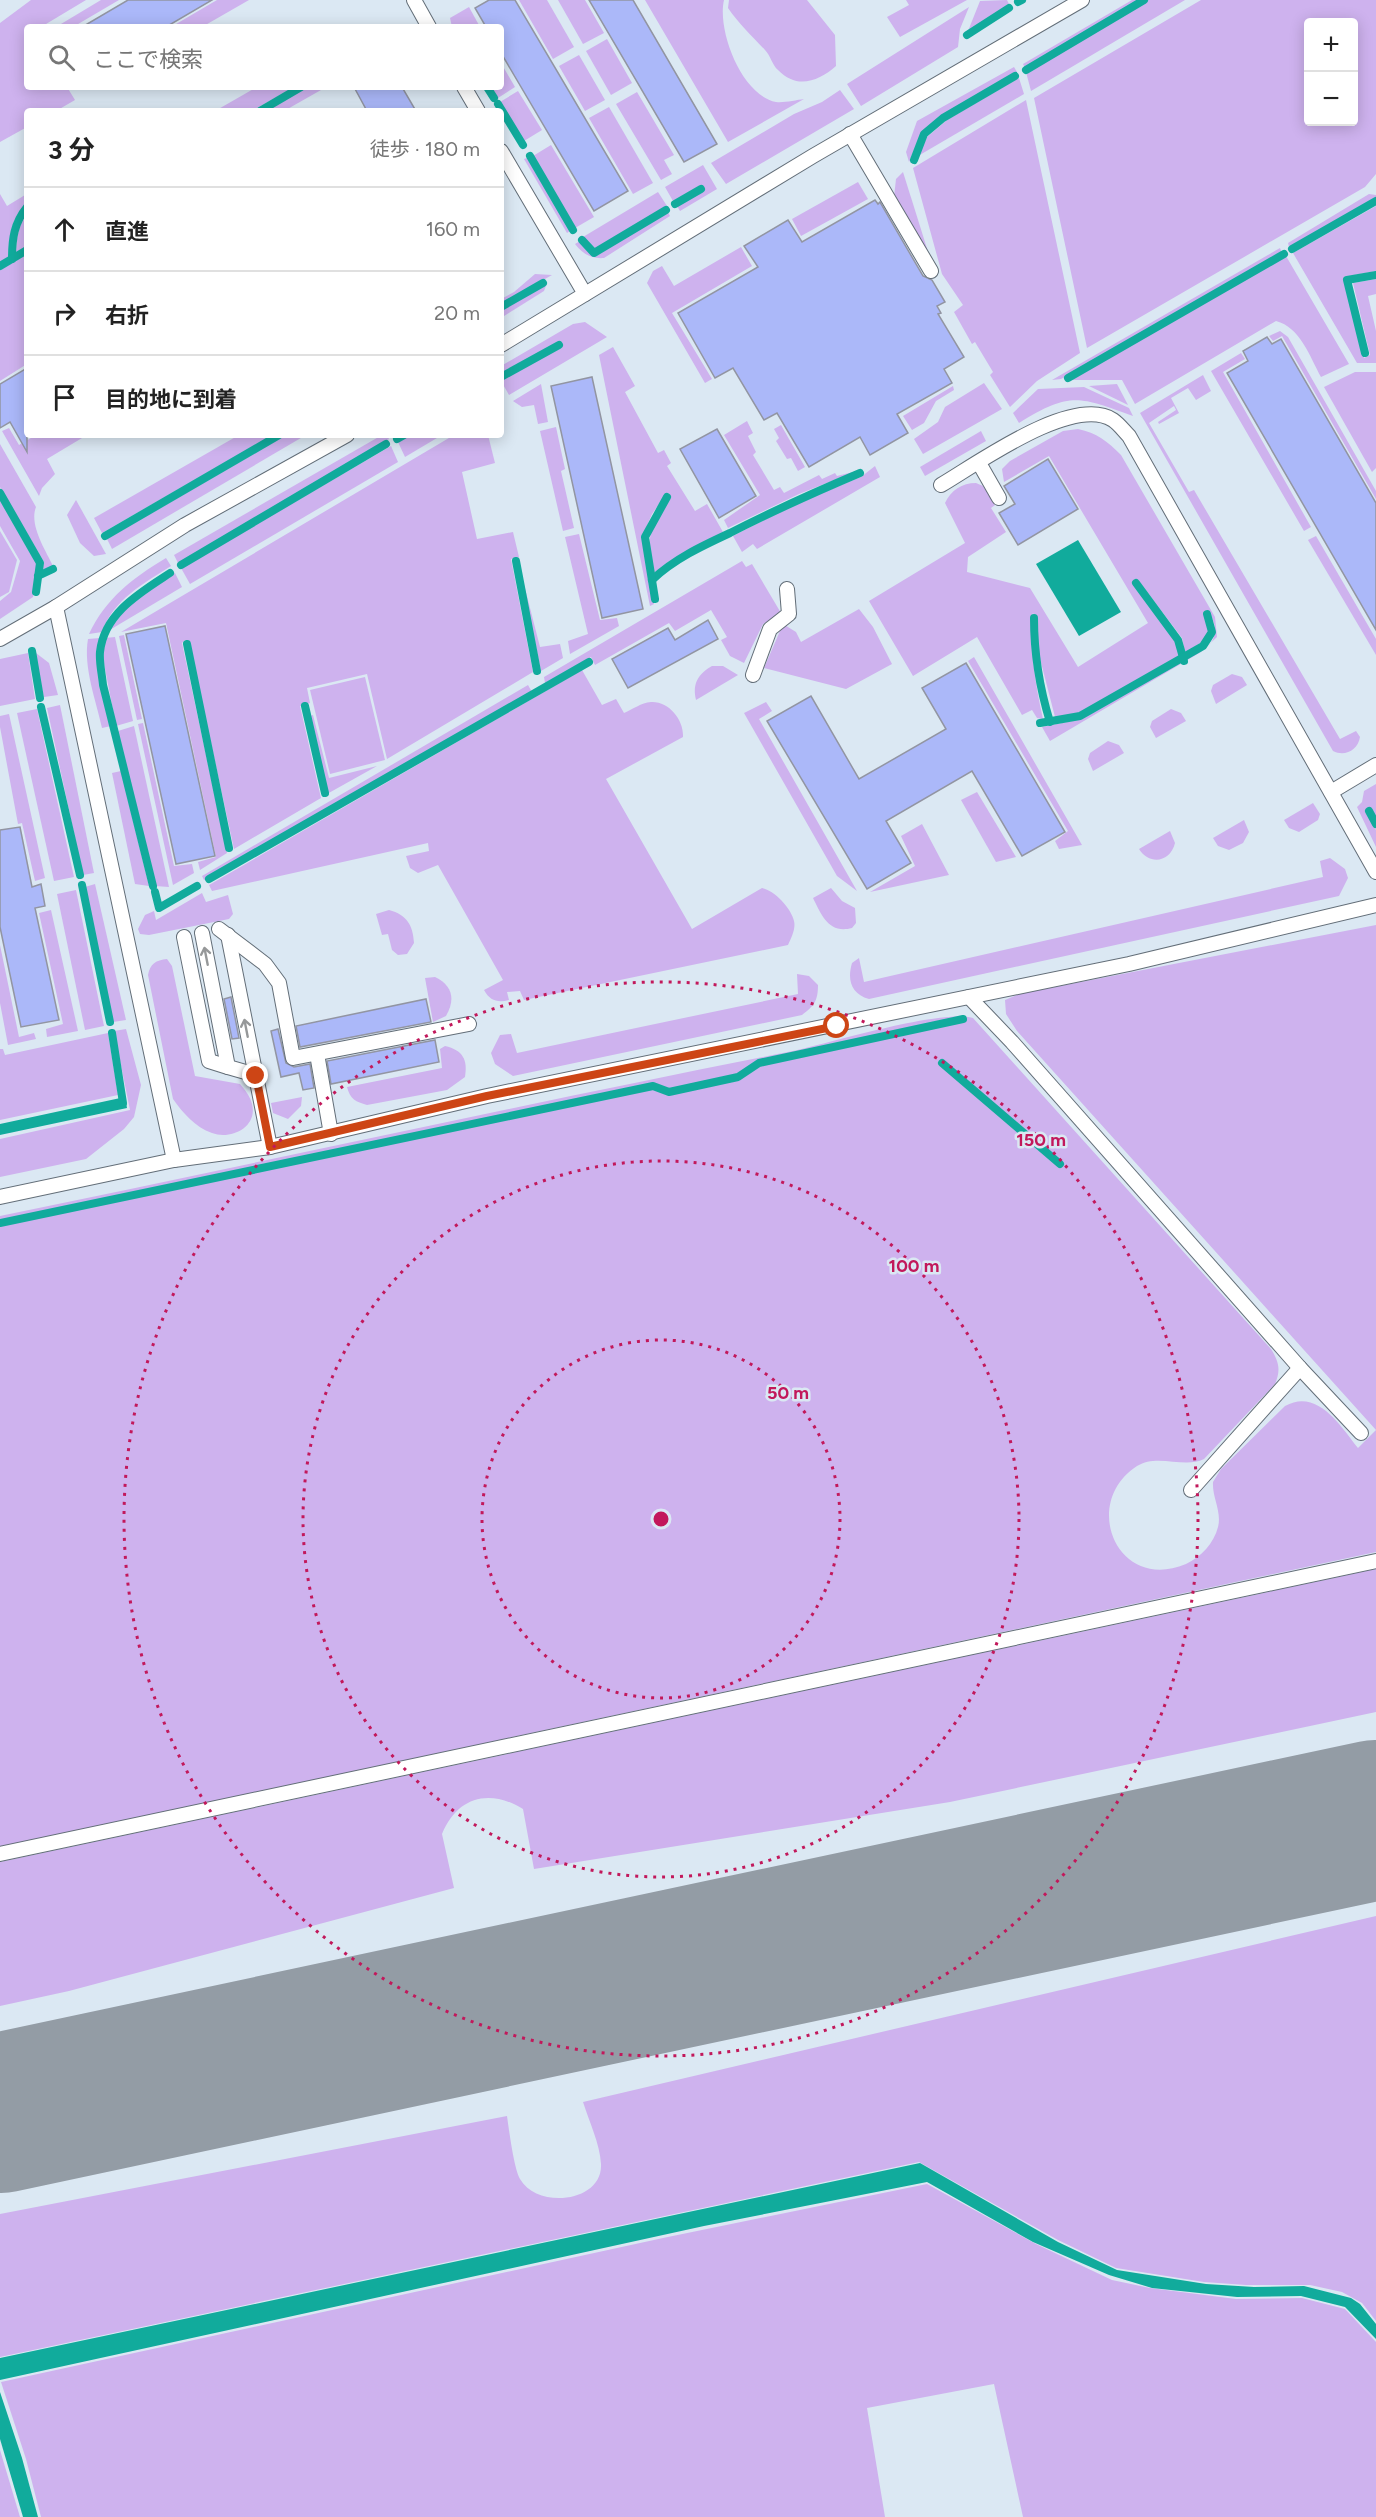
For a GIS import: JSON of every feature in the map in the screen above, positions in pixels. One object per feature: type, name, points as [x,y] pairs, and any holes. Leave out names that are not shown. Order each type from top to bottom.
[{"type":"lane","points":[[413,0],[427,24]]},
{"type":"lane","points":[[504,343],[850,134],[1082,0]]},
{"type":"lane","points":[[466,90],[476,108]]},
{"type":"lane","points":[[850,134],[932,271]]},
{"type":"lane","points":[[504,156],[585,294]]},
{"type":"lane","points":[[941,485],[1049,423],[1068,416],[1089,414],[1112,419],[1129,436],[1376,872]]},
{"type":"lane","points":[[0,639],[56,607],[185,525],[342,438]]},
{"type":"lane","points":[[979,463],[999,498]]},
{"type":"lane","points":[[753,675],[770,629],[789,614],[787,589]]},
{"type":"lane","points":[[56,607],[174,1160]]},
{"type":"lane","points":[[1331,792],[1376,765]]},
{"type":"lane","points":[[0,1197],[174,1160],[270,1147],[487,1096],[785,1037],[1130,964],[1376,905]]},
{"type":"lane","points":[[270,1147],[223,932],[265,964],[279,983],[293,1058],[469,1023]]},
{"type":"lane","points":[[202,933],[228,1067]]},
{"type":"lane","points":[[184,937],[209,1061],[256,1076]]},
{"type":"lane","points":[[969,997],[1012,1042],[1300,1368],[1361,1433]]},
{"type":"lane","points":[[317,1054],[331,1134]]},
{"type":"lane","points":[[1191,1490],[1300,1368]]},
{"type":"lane","points":[[0,1854],[1376,1561]]},
{"type":"shaded area","points":[[31,0],[86,0],[46,24],[24,24],[24,90],[69,90],[75,100],[61,108],[24,108],[24,129],[0,142],[0,23]]},
{"type":"shaded area","points":[[101,0],[119,0],[78,24],[61,24]]},
{"type":"shaded area","points":[[217,0],[249,0],[207,24],[176,24]]},
{"type":"shaded area","points":[[519,0],[547,0],[574,47],[553,59]]},
{"type":"shaded area","points":[[558,0],[585,0],[604,33],[583,44]]},
{"type":"shaded area","points":[[645,0],[724,0],[724,28],[734,60],[742,75],[763,97],[776,102],[804,99],[728,142]]},
{"type":"shaded area","points":[[729,0],[807,0],[835,35],[836,66],[822,76],[808,81],[793,80],[785,76],[776,68],[767,52],[732,14],[728,8]]},
{"type":"shaded area","points":[[906,0],[967,0],[900,37],[887,17],[909,5]]},
{"type":"shaded area","points":[[1007,0],[1009,4],[968,31],[980,1]]},
{"type":"shaded area","points":[[1132,0],[1139,0],[1025,68],[1023,64]]},
{"type":"shaded area","points":[[1148,0],[1185,0],[1031,91],[1026,72]]},
{"type":"shaded area","points":[[1201,0],[1376,0],[1376,174],[1365,187],[1087,348],[1034,98]]},
{"type":"shaded area","points":[[469,7],[478,24],[451,24],[450,18]]},
{"type":"shaded area","points":[[969,7],[960,29],[958,47],[861,106],[847,84]]},
{"type":"shaded area","points":[[607,39],[632,83],[611,95],[586,51]]},
{"type":"shaded area","points":[[579,55],[605,100],[585,111],[559,66]]},
{"type":"shaded area","points":[[1014,67],[1017,72],[942,116],[921,133],[909,162],[906,152],[917,121]]},
{"type":"shaded area","points":[[504,68],[515,87],[498,98],[494,90],[504,90]]},
{"type":"shaded area","points":[[1019,78],[1024,94],[918,156],[927,137],[947,120]]},
{"type":"shaded area","points":[[252,90],[289,90],[257,108],[220,108]]},
{"type":"shaded area","points":[[302,90],[321,90],[289,108],[271,108]]},
{"type":"shaded area","points":[[840,90],[854,109],[726,184],[711,163],[794,114],[822,102]]},
{"type":"shaded area","points":[[518,91],[542,130],[524,141],[500,102]]},
{"type":"shaded area","points":[[637,92],[674,155],[664,160],[672,174],[661,180],[616,104]]},
{"type":"shaded area","points":[[1026,100],[1080,353],[1037,381],[1010,407],[990,375],[993,372],[975,342],[972,344],[954,312],[963,305],[942,274],[913,168]]},
{"type":"shaded area","points":[[609,107],[653,183],[633,194],[589,118]]},
{"type":"shaded area","points":[[551,145],[594,217],[575,228],[533,156]]},
{"type":"shaded area","points":[[527,158],[570,231],[567,233],[524,159]]},
{"type":"shaded area","points":[[703,165],[717,189],[680,211],[677,206],[705,189],[701,185],[673,201],[665,187]]},
{"type":"shaded area","points":[[903,172],[930,258],[894,197],[896,179]]},
{"type":"shaded area","points":[[858,182],[868,199],[801,236],[792,219]]},
{"type":"shaded area","points":[[658,192],[667,206],[595,249],[583,237]]},
{"type":"shaded area","points":[[0,194],[7,206],[24,196],[24,206],[13,225],[9,257],[0,262]]},
{"type":"shaded area","points":[[1369,194],[1376,195],[1376,198],[1289,247],[1288,243]]},
{"type":"shaded area","points":[[1376,206],[1376,271],[1344,277],[1364,358],[1370,355],[1353,283],[1376,279],[1376,294],[1368,296],[1376,331],[1376,363],[1357,363],[1293,253]]},
{"type":"shaded area","points":[[668,212],[670,216],[604,258],[588,255],[575,244],[580,241],[594,255]]},
{"type":"shaded area","points":[[24,219],[24,250],[16,254],[16,243]]},
{"type":"shaded area","points":[[741,247],[752,266],[672,313],[712,379],[705,383],[647,283],[653,271],[662,266],[674,286]]},
{"type":"shaded area","points":[[1280,248],[1282,253],[1061,379],[1052,380]]},
{"type":"shaded area","points":[[24,256],[24,366],[0,381],[0,270]]},
{"type":"shaded area","points":[[1286,256],[1349,364],[1321,377],[1298,336],[1292,329],[1276,321],[1135,404],[1122,380],[1069,380]]},
{"type":"shaded area","points":[[535,274],[552,275],[504,302],[504,297]]},
{"type":"shaded area","points":[[547,283],[544,291],[504,316],[504,309]]},
{"type":"shaded area","points":[[585,322],[607,337],[509,395],[504,386],[504,379],[561,347],[561,343],[558,342],[504,371],[504,364],[573,324]]},
{"type":"shaded area","points":[[1280,331],[1288,337],[1376,491],[1376,499],[1282,336],[1273,341],[1269,336]]},
{"type":"shaded area","points":[[613,347],[635,386],[625,392],[658,453],[664,450],[671,463],[667,466],[695,511],[707,504],[723,532],[668,562],[653,576],[650,552],[651,534],[657,518],[670,497],[669,493],[666,494],[652,514],[642,537],[654,604],[650,606],[599,355]]},
{"type":"shaded area","points":[[1241,353],[1245,359],[1223,372],[1311,527],[1304,531],[1211,371]]},
{"type":"shaded area","points":[[1355,372],[1376,372],[1376,468],[1372,472],[1324,387]]},
{"type":"shaded area","points":[[1203,375],[1211,391],[1196,400],[1188,388],[1171,398],[1179,413],[1159,424],[1158,422],[1176,410],[1174,406],[1149,423],[1189,492],[1194,490],[1340,739],[1356,731],[1360,737],[1357,746],[1346,753],[1333,751],[1140,413]]},
{"type":"shaded area","points":[[984,383],[1002,409],[923,454],[914,439],[938,422],[945,407]]},
{"type":"shaded area","points":[[541,384],[548,422],[538,424],[534,405],[522,407],[513,401]]},
{"type":"shaded area","points":[[1117,384],[1128,405],[1089,386]]},
{"type":"shaded area","points":[[953,386],[954,390],[936,401],[924,423],[912,430],[903,416]]},
{"type":"shaded area","points":[[1084,387],[1129,408],[1133,416],[1087,401],[1075,400],[1051,406],[1019,423],[1013,413],[1038,389]]},
{"type":"shaded area","points":[[747,421],[753,433],[748,436],[756,452],[753,455],[774,490],[780,487],[784,493],[819,475],[822,479],[835,473],[837,476],[857,471],[799,494],[728,528],[724,520],[760,495],[724,435]]},
{"type":"shaded area","points":[[781,425],[805,467],[798,471],[791,458],[787,459],[776,441],[779,438],[774,429]]},
{"type":"shaded area","points":[[556,427],[565,469],[561,471],[574,528],[563,531],[540,431]]},
{"type":"shaded area","points":[[9,428],[19,445],[31,438],[82,438],[47,459],[55,474],[42,488],[39,496],[2,431]]},
{"type":"shaded area","points":[[1078,429],[1101,438],[1121,455],[1215,617],[1217,637],[1211,643],[1215,627],[1207,610],[1203,612],[1210,629],[1208,638],[1185,653],[1182,638],[1138,580],[1134,579],[1134,585],[1175,641],[1180,657],[1079,714],[1055,717],[1037,647],[1036,619],[1033,613],[1031,617],[1033,656],[1043,719],[1037,718],[1032,710],[1022,715],[977,637],[913,676],[869,601],[965,543],[945,503],[954,491],[966,484],[976,483],[983,486],[995,505],[991,508],[1006,532],[968,557],[967,572],[1030,588],[1078,667],[1148,623],[1049,456],[1004,482],[1002,469],[1010,461],[1063,431]]},
{"type":"shaded area","points":[[981,431],[986,441],[925,476],[920,467]]},
{"type":"shaded area","points":[[234,438],[268,438],[102,533],[94,518]]},
{"type":"shaded area","points":[[281,438],[301,438],[112,549],[107,539]]},
{"type":"shaded area","points":[[377,438],[388,438],[178,563],[174,555]]},
{"type":"shaded area","points":[[405,438],[437,438],[405,457],[398,442]]},
{"type":"shaded area","points":[[449,438],[489,438],[495,463],[462,472],[477,539],[513,532],[519,557],[511,559],[533,672],[387,759],[367,674],[307,688],[310,703],[300,706],[321,798],[234,849],[189,642],[185,640],[182,643],[227,853],[200,870],[198,862],[216,857],[166,623],[121,632]]},
{"type":"shaded area","points":[[0,444],[36,507],[34,514],[36,529],[53,566],[42,572],[44,562],[0,487]]},
{"type":"shaded area","points":[[391,446],[398,462],[190,584],[181,568]]},
{"type":"shaded area","points":[[875,466],[880,477],[757,549],[753,544],[742,552],[733,536],[798,503],[861,477]]},
{"type":"shaded area","points":[[0,500],[37,565],[33,597],[0,619],[0,601],[11,592],[20,561],[0,526]]},
{"type":"shaded area","points":[[76,500],[106,554],[94,556],[80,543],[67,515]]},
{"type":"shaded area","points":[[0,531],[17,560],[9,592],[0,597]]},
{"type":"shaded area","points":[[579,534],[600,620],[617,618],[619,626],[570,654],[568,641],[588,634],[565,537]]},
{"type":"shaded area","points":[[1316,536],[1376,639],[1376,655],[1308,540]]},
{"type":"shaded area","points":[[1078,540],[1121,612],[1079,636],[1036,564]]},
{"type":"shaded area","points":[[166,558],[171,566],[130,593],[114,611],[102,632],[89,634],[112,599],[121,590]]},
{"type":"shaded area","points":[[742,561],[746,567],[752,564],[781,613],[763,624],[744,663],[730,656],[721,640],[727,637],[711,610],[675,631],[669,623],[595,665],[591,657],[545,683],[544,677]]},
{"type":"shaded area","points":[[519,565],[540,647],[560,644],[563,658],[541,671]]},
{"type":"shaded area","points":[[175,573],[182,587],[108,631],[127,607]]},
{"type":"shaded area","points":[[859,609],[873,627],[892,664],[846,689],[764,668],[783,624],[796,632],[801,642]]},
{"type":"shaded area","points":[[124,635],[142,719],[137,720],[119,636]]},
{"type":"shaded area","points":[[115,637],[133,721],[116,726],[102,653],[105,638]]},
{"type":"shaded area","points":[[100,638],[97,652],[111,726],[102,728],[87,661],[88,639]]},
{"type":"shaded area","points":[[1209,645],[1201,652],[1050,741],[1042,727],[1082,719]]},
{"type":"shaded area","points":[[28,653],[35,699],[0,706],[0,659]]},
{"type":"shaded area","points":[[36,653],[49,663],[58,695],[44,697],[35,660]]},
{"type":"shaded area","points":[[974,657],[1082,845],[1059,849],[1055,841],[1068,831],[968,661]]},
{"type":"shaded area","points":[[712,666],[723,666],[738,675],[696,700],[697,680]]},
{"type":"shaded area","points":[[582,670],[602,705],[616,699],[624,713],[644,704],[658,703],[669,708],[681,724],[683,737],[606,779],[692,929],[762,888],[777,896],[792,916],[794,927],[788,945],[524,1000],[520,991],[507,992],[509,1000],[498,1001],[489,997],[484,990],[503,980],[438,865],[418,873],[410,868],[406,856],[429,851],[428,843],[212,891],[209,885]]},
{"type":"shaded area","points":[[1232,674],[1242,677],[1247,685],[1216,704],[1211,691],[1213,685]]},
{"type":"shaded area","points":[[365,677],[385,760],[330,774],[310,690]]},
{"type":"shaded area","points":[[528,685],[532,692],[204,880],[202,876]]},
{"type":"shaded area","points":[[766,702],[772,711],[759,719],[857,891],[837,876],[744,713]]},
{"type":"shaded area","points":[[60,705],[94,873],[83,875],[47,708]]},
{"type":"shaded area","points":[[37,709],[74,877],[54,881],[17,713]]},
{"type":"shaded area","points":[[1171,709],[1181,713],[1186,721],[1156,738],[1150,727],[1152,721]]},
{"type":"shaded area","points":[[9,714],[45,878],[35,881],[22,823],[18,824],[0,727],[0,716]]},
{"type":"shaded area","points":[[313,715],[329,778],[377,766],[327,794],[310,716]]},
{"type":"shaded area","points":[[143,723],[174,866],[192,864],[194,873],[173,885],[138,724]]},
{"type":"shaded area","points":[[134,726],[169,887],[155,886],[118,731]]},
{"type":"shaded area","points":[[1108,741],[1119,745],[1124,753],[1093,771],[1088,759],[1090,753]]},
{"type":"shaded area","points":[[121,771],[149,886],[135,884],[112,773]]},
{"type":"shaded area","points":[[1376,784],[1376,819],[1369,808],[1365,810],[1376,830],[1376,847],[1357,807],[1362,802],[1364,791]]},
{"type":"shaded area","points":[[977,792],[1016,857],[996,862],[961,800]]},
{"type":"shaded area","points":[[1313,803],[1320,814],[1318,820],[1299,832],[1289,828],[1284,820]]},
{"type":"shaded area","points":[[1244,820],[1249,832],[1243,843],[1229,850],[1218,846],[1213,838]]},
{"type":"shaded area","points":[[922,824],[949,875],[870,892],[915,866],[901,836]]},
{"type":"shaded area","points":[[1170,831],[1175,843],[1169,855],[1164,858],[1159,860],[1148,858],[1139,849]]},
{"type":"shaded area","points":[[1330,858],[1345,869],[1348,878],[1339,896],[869,999],[858,994],[850,981],[852,963],[859,958],[864,982],[1323,877],[1320,861]]},
{"type":"shaded area","points":[[95,884],[126,1020],[113,1022],[85,887]]},
{"type":"shaded area","points":[[831,888],[842,901],[855,908],[856,923],[852,928],[832,926],[827,922],[813,898]]},
{"type":"shaded area","points":[[76,890],[104,1026],[85,1030],[57,894]]},
{"type":"shaded area","points":[[202,893],[206,902],[228,895],[233,914],[229,919],[149,935],[140,934],[138,929],[145,915],[154,911],[156,920]]},
{"type":"shaded area","points":[[51,910],[78,1031],[47,1037],[46,1029],[63,1024],[39,913]]},
{"type":"shaded area","points":[[389,910],[405,918],[410,926],[414,943],[407,954],[398,955],[392,950],[388,934],[382,935],[376,914]]},
{"type":"shaded area","points":[[1376,925],[1376,1430],[1017,1031],[1006,1014],[1005,1000],[1019,994]]},
{"type":"shaded area","points":[[0,945],[19,1037],[34,1033],[36,1039],[8,1045],[0,1003]]},
{"type":"shaded area","points":[[167,959],[172,966],[195,1076],[240,1084],[251,1101],[253,1112],[251,1119],[247,1125],[235,1133],[219,1135],[200,1127],[173,1099],[148,975],[154,963]]},
{"type":"shaded area","points":[[797,974],[809,976],[818,985],[814,1003],[802,1015],[513,1076],[495,1064],[491,1053],[500,1035],[511,1034],[517,1053],[798,994]]},
{"type":"shaded area","points":[[435,977],[449,988],[451,1004],[446,1016],[433,1022],[425,978]]},
{"type":"shaded area","points":[[935,1018],[973,1018],[1271,1349],[1277,1362],[1278,1374],[1275,1384],[1204,1459],[1196,1462],[1145,1462],[1137,1466],[1120,1482],[1111,1501],[1109,1521],[1114,1540],[1125,1555],[1141,1566],[1162,1570],[1186,1564],[1202,1553],[1213,1539],[1219,1521],[1213,1482],[1221,1469],[1285,1406],[1297,1402],[1317,1405],[1335,1420],[1358,1448],[1376,1430],[1376,1552],[0,1847],[0,1216],[788,1052],[910,1023]]},
{"type":"shaded area","points":[[126,1029],[141,1085],[134,1117],[124,1129],[86,1159],[0,1177],[0,1139],[130,1110],[114,1031]]},
{"type":"shaded area","points":[[108,1033],[118,1095],[0,1120],[0,1049],[3,1049],[5,1055]]},
{"type":"shaded area","points":[[445,1046],[460,1053],[466,1066],[465,1077],[447,1090],[367,1105],[357,1101],[350,1094],[347,1087],[442,1068],[440,1049]]},
{"type":"shaded area","points":[[125,1097],[127,1108],[0,1135],[0,1124]]},
{"type":"shaded area","points":[[302,1097],[301,1106],[288,1119],[273,1113],[271,1103]]},
{"type":"shaded area","points":[[1376,1569],[1376,1712],[950,1802],[534,1869],[523,1809],[498,1799],[475,1800],[465,1804],[456,1812],[448,1821],[442,1834],[454,1888],[69,1991],[0,2006],[0,1862]]},
{"type":"shaded area","points":[[1376,1916],[1376,2321],[1362,2303],[1342,2292],[1310,2285],[1246,2285],[1204,2282],[1116,2268],[1058,2240],[919,2162],[0,2357],[0,2214],[507,2116],[520,2179],[529,2189],[541,2195],[554,2198],[568,2197],[581,2194],[592,2187],[599,2177],[600,2156],[583,2102]]},
{"type":"shaded area","points":[[920,2163],[1058,2242],[1117,2270],[1206,2284],[1254,2287],[1304,2286],[1351,2298],[1360,2304],[1376,2324],[1376,2339],[1345,2307],[1301,2296],[1237,2297],[1152,2288],[1109,2275],[1033,2242],[927,2182],[704,2226],[0,2380],[0,2358]]},
{"type":"shaded area","points":[[927,2184],[1036,2244],[1112,2280],[1150,2288],[1236,2299],[1302,2298],[1345,2309],[1376,2342],[1376,2517],[1023,2517],[994,2384],[867,2408],[885,2517],[41,2517],[26,2459],[1,2382],[663,2238]]},
{"type":"shaded area","points":[[0,2392],[22,2458],[38,2517],[23,2517],[0,2439]]},
{"type":"shaded area","points":[[0,2450],[20,2517],[0,2517]]},
{"type":"building","points":[[128,0],[212,0],[171,24],[87,24]]},
{"type":"building","points":[[489,0],[515,0],[628,191],[594,211],[504,58],[504,24],[484,24],[475,8]]},
{"type":"building","points":[[589,0],[633,0],[717,144],[684,162]]},
{"type":"building","points":[[356,90],[404,90],[414,108],[365,108]]},
{"type":"building","points":[[875,200],[878,204],[880,202],[923,276],[932,280],[945,302],[937,306],[941,313],[938,314],[964,357],[944,369],[952,383],[897,414],[908,433],[870,455],[860,437],[809,467],[777,413],[764,420],[733,368],[715,378],[678,313],[758,267],[744,246],[788,220],[802,242]]},
{"type":"building","points":[[1267,337],[1272,344],[1281,339],[1376,503],[1376,630],[1227,373],[1248,361],[1243,351]]},
{"type":"building","points":[[24,370],[24,438],[27,438],[27,452],[10,422],[0,428],[0,384]]},
{"type":"building","points":[[592,377],[643,609],[602,618],[551,386]]},
{"type":"building","points":[[717,429],[756,496],[719,518],[680,449]]},
{"type":"building","points":[[1048,459],[1078,509],[1018,545],[999,513],[1015,504],[1004,486]]},
{"type":"building","points":[[708,620],[718,639],[628,688],[612,659],[668,628],[675,640]]},
{"type":"building","points":[[165,626],[215,856],[176,864],[126,634]]},
{"type":"building","points":[[966,663],[1065,832],[1022,856],[972,771],[886,821],[911,863],[867,889],[767,721],[811,696],[859,779],[946,729],[922,688]]},
{"type":"building","points":[[20,827],[32,887],[41,884],[45,906],[35,908],[59,1020],[21,1027],[0,927],[0,830]]},
{"type":"building","points":[[231,997],[239,1038],[232,1039],[224,999]]},
{"type":"building","points":[[426,999],[431,1022],[300,1047],[296,1026]]},
{"type":"building","points":[[278,1029],[286,1063],[294,1067],[310,1064],[314,1088],[303,1090],[299,1073],[281,1077],[271,1031]]},
{"type":"building","points":[[435,1040],[439,1062],[331,1084],[327,1061]]},
{"type":"waterway","points":[[1018,2],[1022,0]]},
{"type":"waterway","points":[[1026,70],[1144,0]]},
{"type":"waterway","points":[[967,35],[1009,8]]},
{"type":"waterway","points":[[914,160],[924,134],[943,118],[1015,76]]},
{"type":"waterway","points":[[265,108],[296,90]]},
{"type":"waterway","points":[[489,90],[494,98]]},
{"type":"waterway","points":[[498,104],[500,108]]},
{"type":"waterway","points":[[504,114],[523,145]]},
{"type":"waterway","points":[[530,156],[573,230]]},
{"type":"waterway","points":[[675,204],[701,189]]},
{"type":"waterway","points":[[1292,249],[1376,201]]},
{"type":"waterway","points":[[582,240],[594,253],[666,210]]},
{"type":"waterway","points":[[12,259],[15,231],[24,212]]},
{"type":"waterway","points":[[0,266],[24,252]]},
{"type":"waterway","points":[[1068,378],[1284,254]]},
{"type":"waterway","points":[[1365,353],[1347,280],[1376,275]]},
{"type":"waterway","points":[[504,305],[543,283]]},
{"type":"waterway","points":[[504,375],[559,345]]},
{"type":"waterway","points":[[105,536],[274,438]]},
{"type":"waterway","points":[[181,565],[386,444]]},
{"type":"waterway","points":[[652,580],[679,559],[699,548],[778,509],[860,473]]},
{"type":"waterway","points":[[0,493],[40,563],[36,592]]},
{"type":"waterway","points":[[655,599],[645,537],[667,497]]},
{"type":"waterway","points":[[516,561],[537,671]]},
{"type":"waterway","points":[[38,576],[53,569]]},
{"type":"waterway","points":[[153,886],[103,685],[100,652],[103,638],[116,615],[136,596],[170,573]]},
{"type":"waterway","points":[[1136,583],[1178,640],[1184,661]]},
{"type":"waterway","points":[[1040,723],[1080,716],[1203,646],[1212,632],[1207,614]]},
{"type":"waterway","points":[[1034,618],[1038,670],[1050,722]]},
{"type":"waterway","points":[[187,644],[229,848]]},
{"type":"waterway","points":[[32,651],[40,698]]},
{"type":"waterway","points":[[209,879],[589,662]]},
{"type":"waterway","points":[[305,706],[325,793]]},
{"type":"waterway","points":[[41,707],[80,875]]},
{"type":"waterway","points":[[1369,811],[1376,824]]},
{"type":"waterway","points":[[82,885],[110,1022]]},
{"type":"waterway","points":[[155,892],[159,908],[197,886]]},
{"type":"waterway","points":[[0,1223],[653,1086],[669,1092],[738,1077],[759,1063],[963,1019]]},
{"type":"waterway","points":[[112,1033],[123,1103]]},
{"type":"waterway","points":[[942,1063],[1060,1164]]},
{"type":"runway","points":[[0,2113],[1376,1820]]},
{"type":"route","points":[[256,1076],[270,1147],[487,1096],[837,1026]]}]
